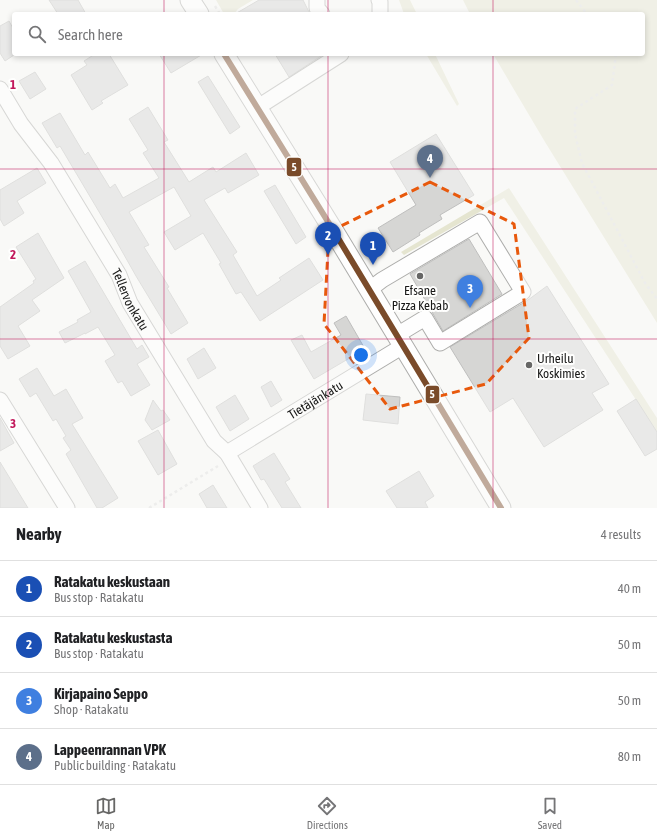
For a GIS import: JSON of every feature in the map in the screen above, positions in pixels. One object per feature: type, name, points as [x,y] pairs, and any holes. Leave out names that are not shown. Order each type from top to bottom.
[{"type":"main road","points":[[190,0],[198,12]]},
{"type":"main road","points":[[225,56],[258,107],[502,508]]},
{"type":"street","points":[[317,0],[317,8],[320,12]]},
{"type":"street","points":[[379,0],[380,12]]},
{"type":"street","points":[[258,107],[338,56]]},
{"type":"street","name":"Tellervonkatu","points":[[0,89],[21,124],[51,163],[119,276],[130,303],[214,441],[229,456],[260,508]]},
{"type":"street","name":"Tietäjänkatu","points":[[229,456],[400,341],[425,318],[440,343],[523,292],[480,222],[382,280],[369,290]]},
{"type":"street","points":[[0,400],[67,508]]},
{"type":"path","points":[[576,0],[585,12]]},
{"type":"path","points":[[616,56],[612,85],[575,109],[575,134],[582,163],[645,282],[657,299]]},
{"type":"path","points":[[149,508],[229,456]]},
{"type":"highlighted area","points":[[430,182],[514,224],[529,338],[486,384],[390,409],[324,324],[329,232]]},
{"type":"green space","points":[[216,0],[253,0],[236,12],[223,12]]},
{"type":"green space","points":[[399,0],[410,0],[416,12],[403,12]]},
{"type":"green space","points":[[463,0],[657,0],[657,323],[545,142],[494,56],[645,56],[645,12],[469,12]]},
{"type":"green space","points":[[427,56],[436,56],[459,104],[457,106]]},
{"type":"green space","points":[[509,188],[657,418],[657,432],[504,198],[404,255],[401,252]]},
{"type":"building","points":[[49,0],[78,0],[85,12],[57,12]]},
{"type":"building","points":[[259,0],[303,0],[309,12],[238,12]]},
{"type":"building","points":[[9,21],[12,26],[12,56],[5,61],[0,53],[0,26]]},
{"type":"building","points":[[92,56],[110,56],[128,85],[101,101],[103,103],[92,110],[71,75],[87,65],[84,61]]},
{"type":"building","points":[[160,56],[200,56],[171,73]]},
{"type":"building","points":[[276,56],[321,56],[289,77]]},
{"type":"building","points":[[35,72],[46,89],[30,99],[19,81]]},
{"type":"building","points":[[208,76],[240,127],[230,134],[198,82]]},
{"type":"building","points":[[148,107],[168,140],[164,142],[189,182],[213,167],[216,172],[246,153],[259,175],[228,193],[225,188],[204,200],[237,252],[233,255],[257,296],[281,280],[279,278],[309,258],[323,280],[260,321],[241,292],[236,294],[219,264],[221,263],[203,233],[175,250],[164,232],[191,216],[174,187],[129,212],[149,245],[144,247],[169,287],[167,288],[188,323],[171,334],[60,146],[57,148],[42,123],[60,113],[85,155],[88,152],[110,188],[115,184],[123,198],[159,178],[143,153],[148,150],[129,119]]},
{"type":"building","points":[[436,134],[474,195],[440,215],[442,219],[419,233],[420,235],[393,252],[378,228],[416,205],[390,162]]},
{"type":"building","points":[[37,168],[46,183],[17,201],[24,213],[4,226],[0,219],[0,190]]},
{"type":"building","points":[[275,185],[306,237],[296,244],[264,191]]},
{"type":"building","points":[[38,233],[64,278],[32,300],[40,311],[18,326],[30,346],[8,359],[0,346],[0,307],[34,283],[33,281],[36,279],[16,247]]},
{"type":"building","points":[[469,239],[502,294],[443,331],[410,274]]},
{"type":"building","points":[[85,261],[137,349],[142,345],[149,357],[137,364],[150,385],[131,396],[122,381],[118,383],[105,361],[115,355],[98,327],[65,343],[59,332],[78,322],[77,320],[91,312],[68,271]]},
{"type":"building","name":"Urheilu Koskimies","points":[[547,286],[609,384],[592,393],[603,410],[544,447],[513,398],[490,412],[450,347],[528,300]]},
{"type":"building","points":[[346,316],[365,349],[314,379],[291,340],[302,335],[311,352],[341,335],[334,323]]},
{"type":"building","points":[[204,348],[216,368],[198,379],[187,359]]},
{"type":"building","points":[[37,368],[54,396],[66,389],[83,418],[72,424],[118,498],[102,508],[97,508],[66,454],[71,450],[63,438],[66,436],[56,419],[53,421],[36,393],[30,397],[19,379]]},
{"type":"building","points":[[271,381],[282,400],[271,407],[261,387]]},
{"type":"building","points":[[366,394],[400,397],[398,424],[363,420]]},
{"type":"building","points":[[235,395],[249,419],[230,431],[216,407]]},
{"type":"building","points":[[636,399],[657,432],[657,449],[645,456],[617,411]]},
{"type":"building","points":[[153,400],[170,420],[152,430],[145,420]]},
{"type":"building","points":[[0,418],[14,443],[0,451]]},
{"type":"building","points":[[158,430],[177,464],[158,475],[138,441]]},
{"type":"building","points":[[274,453],[290,479],[285,482],[301,508],[282,508],[264,479],[261,480],[253,466]]},
{"type":"building","points":[[0,462],[28,508],[0,508]]},
{"type":"building","points":[[419,471],[434,496],[425,502],[428,508],[397,508],[386,491]]},
{"type":"building","points":[[213,485],[227,508],[207,508],[199,494]]},
{"type":"transit line","name":"5","points":[[225,56],[335,233],[501,508]]},
{"type":"place","name":"Lappeenrannan VPK","points":[[430,178]]},
{"type":"place","name":"Ratakatu keskustasta","points":[[328,255]]},
{"type":"place","name":"Ratakatu keskustaan","points":[[373,265]]},
{"type":"place","name":"Efsane Pizza Kebab","points":[[420,276]]},
{"type":"place","name":"Kirjapaino Seppo","points":[[470,308]]},
{"type":"place","name":"Urheilu Koskimies","points":[[529,365]]}]
